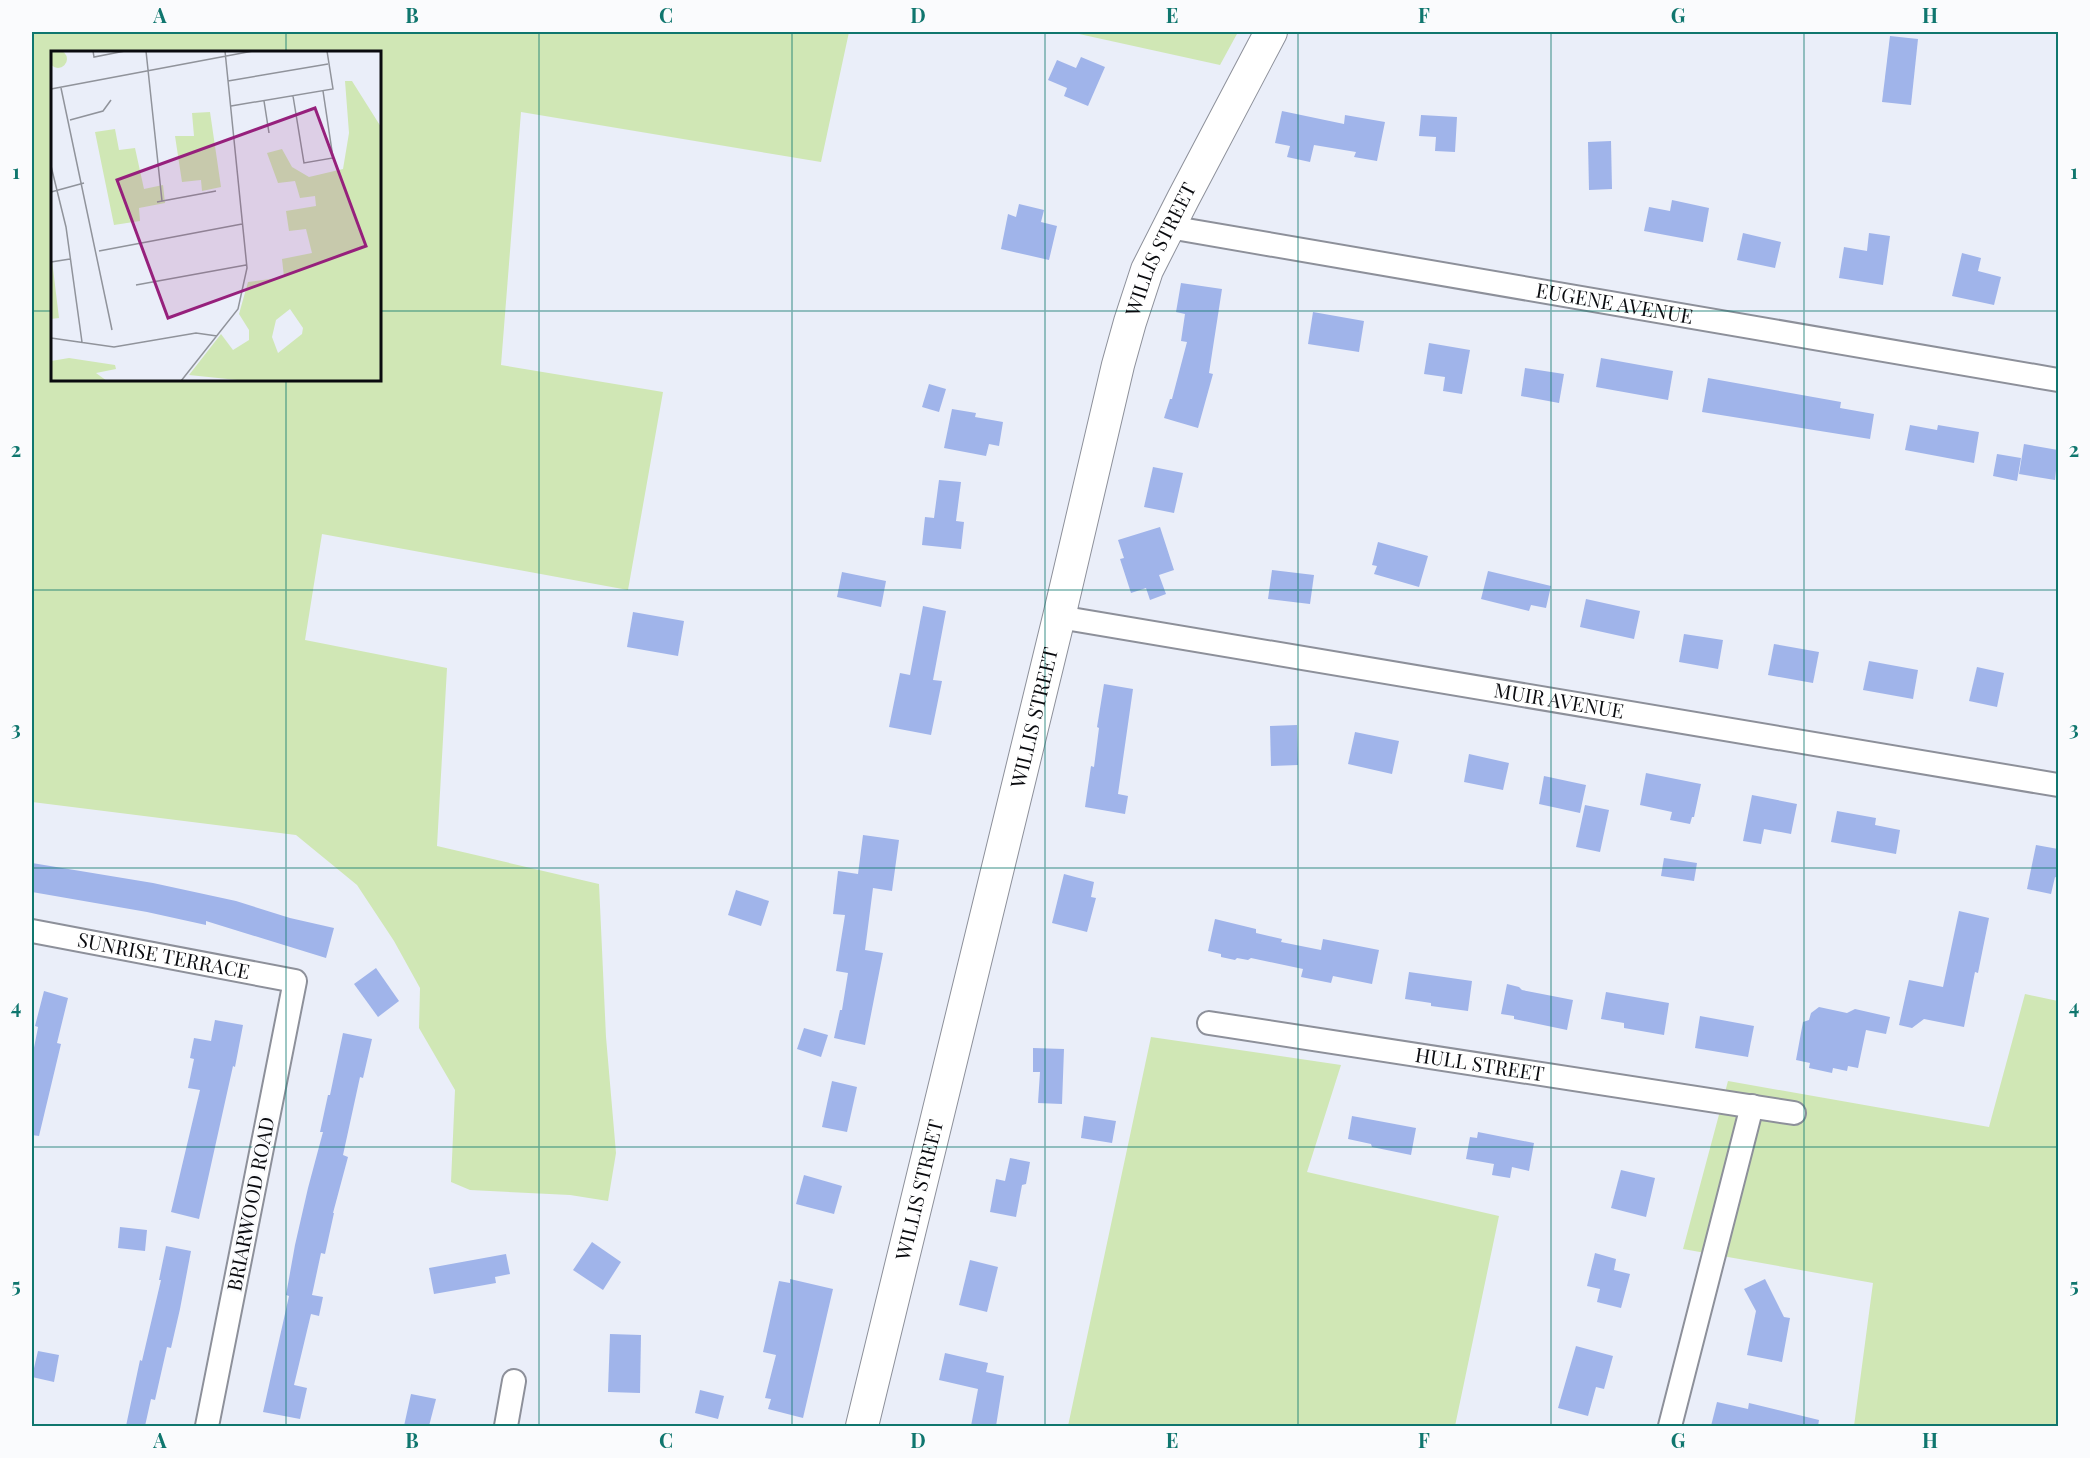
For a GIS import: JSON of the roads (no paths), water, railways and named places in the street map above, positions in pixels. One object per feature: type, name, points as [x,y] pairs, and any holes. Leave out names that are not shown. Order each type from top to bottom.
[{"type":"main road","name":"WILLIS STREET","points":[[862,1426],[1118,365],[1147,270],[1271,32]]},
{"type":"street","name":"EUGENE AVENUE","points":[[1169,227],[2058,380]]},
{"type":"street","name":"MUIR AVENUE","points":[[1059,617],[2058,785]]},
{"type":"street","name":"SUNRISE TERRACE","points":[[32,931],[295,981]]},
{"type":"street","name":"BRIARWOOD ROAD","points":[[207,1426],[295,981]]},
{"type":"street","name":"HULL STREET","points":[[1209,1023],[1794,1113]]},
{"type":"street","points":[[1670,1426],[1752,1106]]},
{"type":"street","points":[[506,1426],[514,1382]]}]
